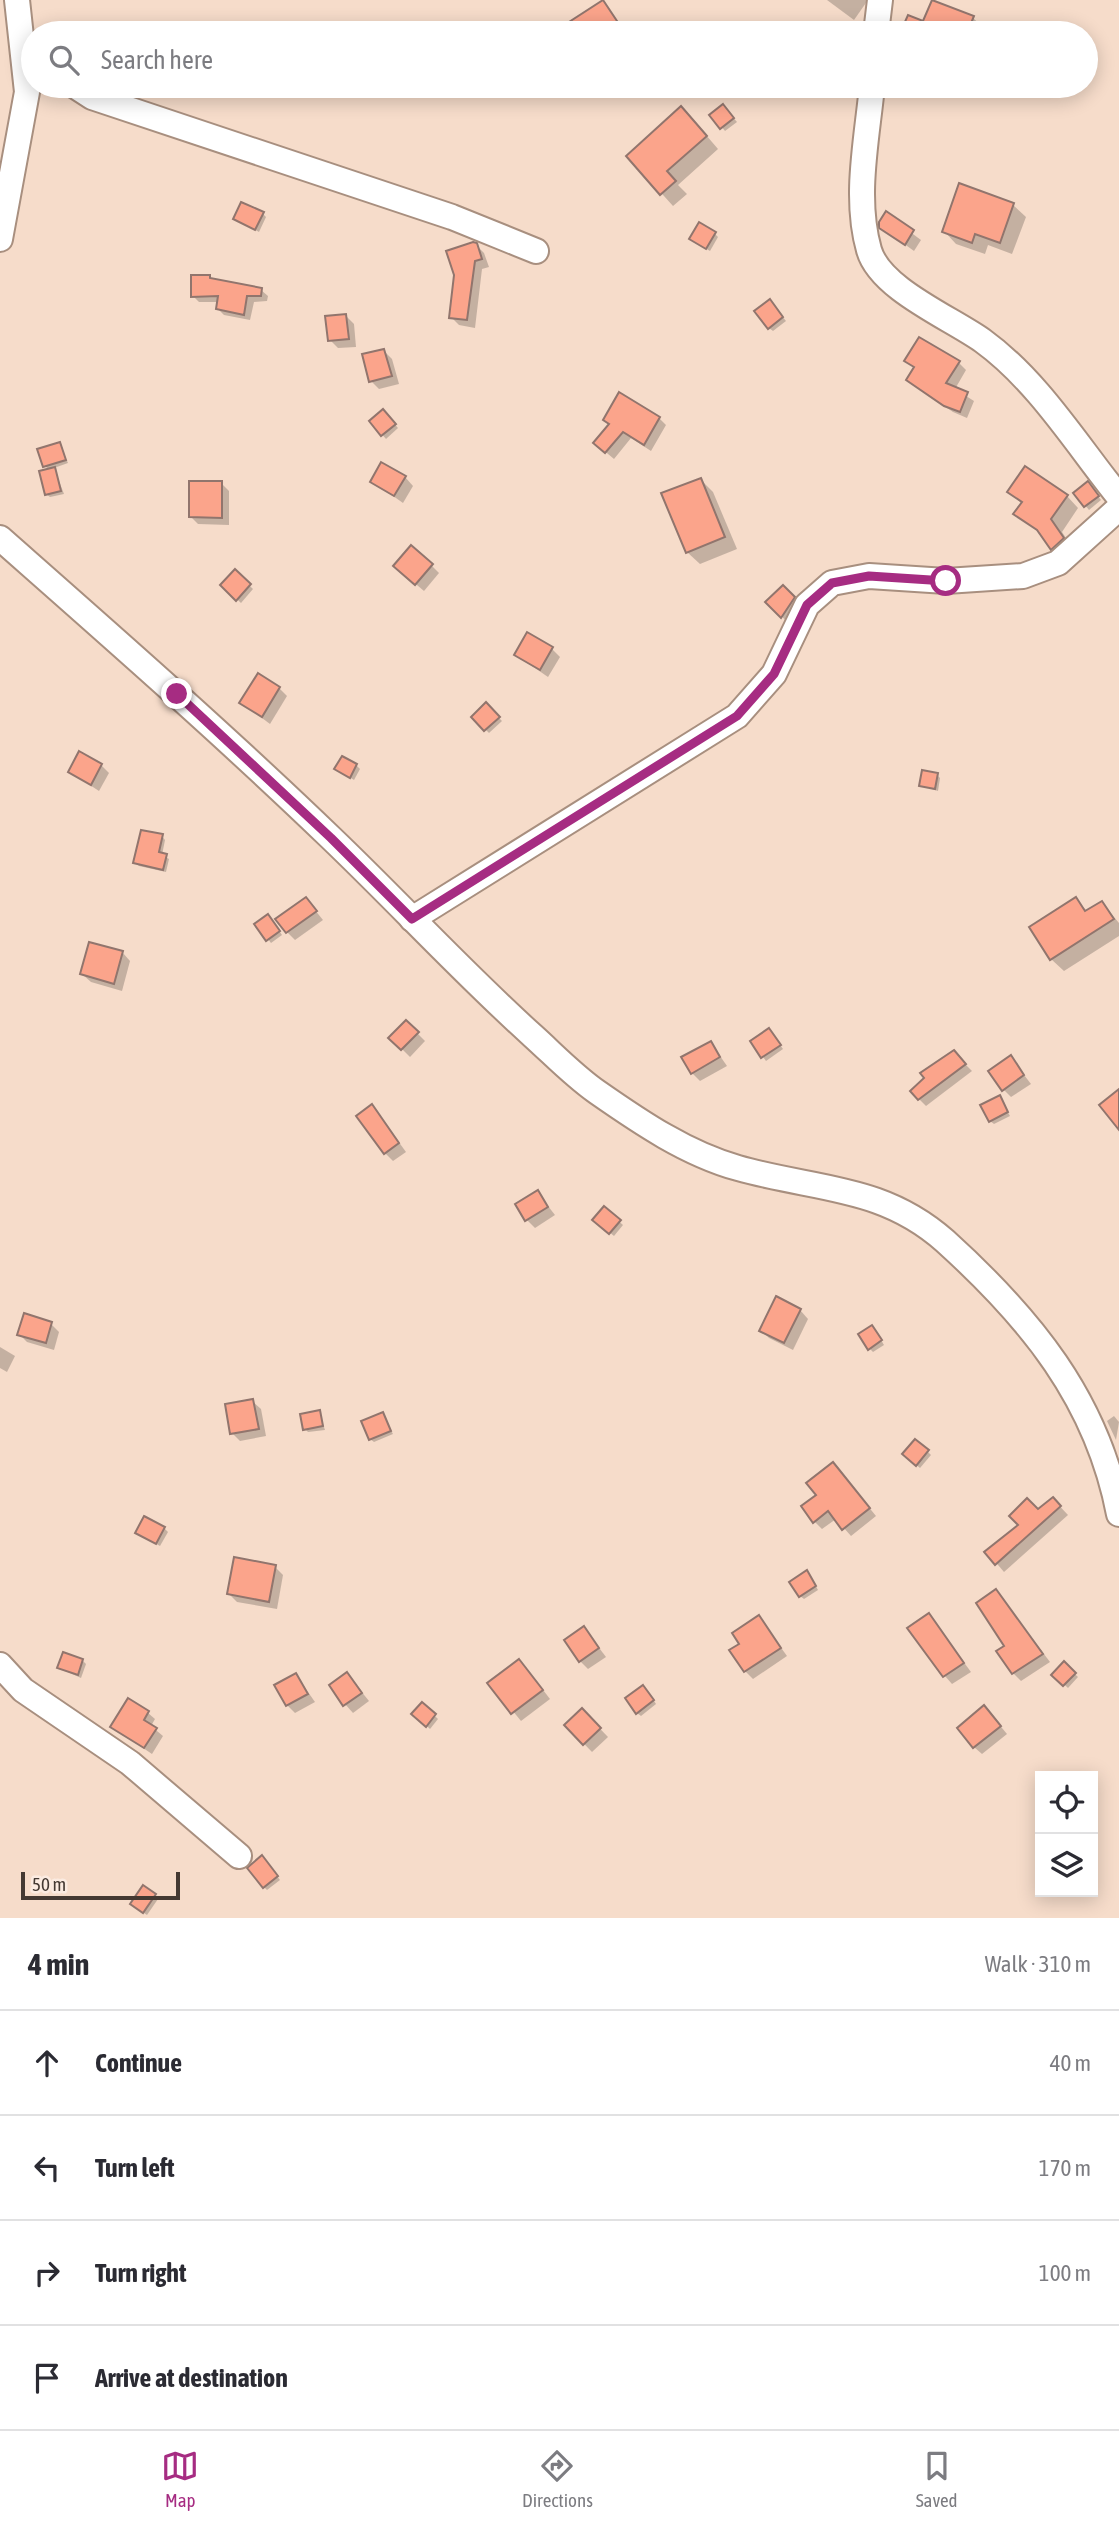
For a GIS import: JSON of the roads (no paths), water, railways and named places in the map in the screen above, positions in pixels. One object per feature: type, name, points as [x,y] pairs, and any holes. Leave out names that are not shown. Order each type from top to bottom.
[{"type":"street","points":[[17,0],[21,21]]},
{"type":"street","points":[[877,21],[880,0]]},
{"type":"street","points":[[0,239],[26,98]]},
{"type":"street","points":[[98,98],[452,217],[536,251]]},
{"type":"street","points":[[871,98],[862,203],[869,252],[889,281],[985,343],[1027,381],[1119,497]]},
{"type":"street","points":[[412,919],[737,716],[774,674],[807,605],[832,583],[869,576],[946,581],[1023,576],[1058,564],[1119,508]]},
{"type":"street","points":[[0,538],[177,694],[331,838],[485,993],[594,1090],[685,1148],[737,1168],[874,1198],[916,1217],[947,1243],[1026,1323],[1070,1381],[1111,1470],[1119,1514]]},
{"type":"street","points":[[0,1665],[23,1690],[130,1763],[239,1856]]}]
